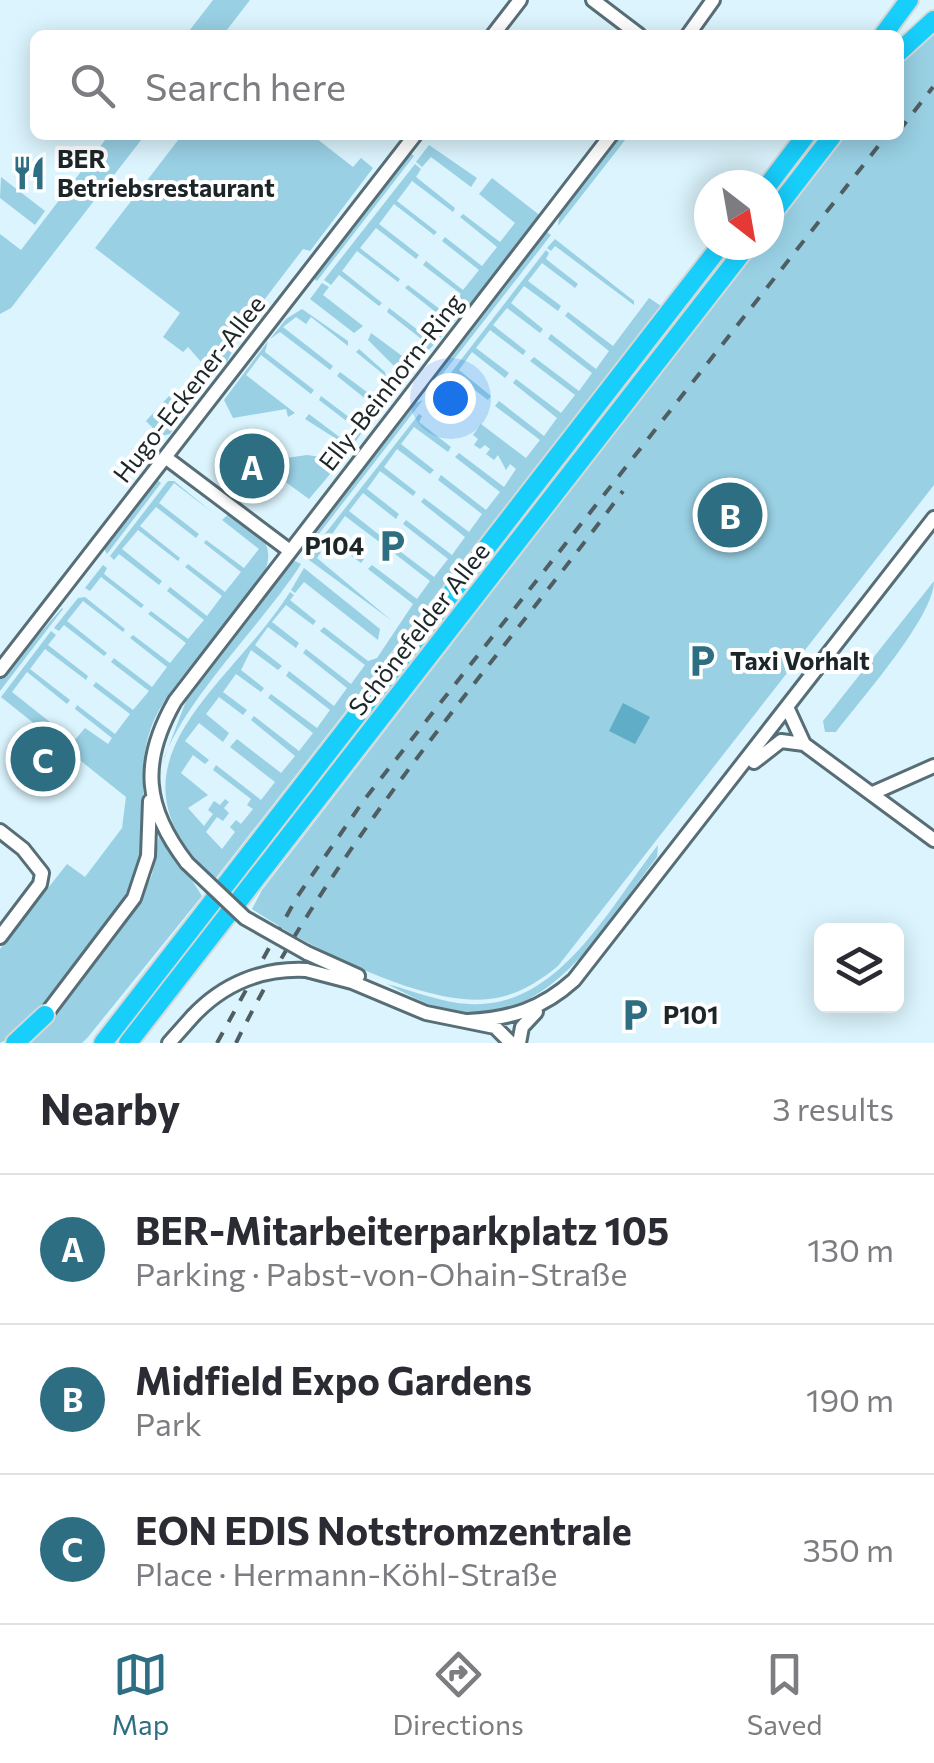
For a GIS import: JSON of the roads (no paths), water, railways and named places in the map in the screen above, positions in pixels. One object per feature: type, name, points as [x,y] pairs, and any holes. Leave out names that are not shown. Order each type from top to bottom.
[{"type":"highway","points":[[887,30],[908,0]]},
{"type":"highway","points":[[904,47],[934,20]]},
{"type":"highway","points":[[779,170],[802,140]]},
{"type":"highway","points":[[784,199],[830,140]]},
{"type":"highway","name":"Schönefelder Allee","points":[[103,1043],[709,260]]},
{"type":"highway","name":"Schönefelder Allee","points":[[128,1043],[736,260]]},
{"type":"highway","points":[[88,1043],[154,977]]},
{"type":"highway","points":[[15,1043],[45,1015]]},
{"type":"street","points":[[497,30],[520,0]]},
{"type":"street","points":[[593,0],[632,30]]},
{"type":"street","points":[[692,30],[714,0]]},
{"type":"street","name":"Hugo-Eckener-Allee","points":[[0,670],[410,140]]},
{"type":"street","name":"Elly-Beinhorn-Ring","points":[[392,999],[381,987],[307,953],[245,918],[187,863],[160,819],[151,789],[154,742],[175,701],[608,140]]},
{"type":"street","points":[[165,457],[290,551]]},
{"type":"street","name":"Elly-Beinhorn-Ring","points":[[468,1021],[503,1019],[540,1006],[583,970],[934,518]]},
{"type":"street","points":[[787,707],[804,744]]},
{"type":"street","points":[[736,774],[781,741],[804,744],[934,840]]},
{"type":"street","points":[[873,793],[934,766]]},
{"type":"street","points":[[24,1043],[134,898],[148,856],[151,789]]},
{"type":"street","points":[[0,831],[23,849],[42,873],[40,884],[0,937]]},
{"type":"street","name":"Elly-Beinhorn-Ring","points":[[169,1043],[222,991],[248,978],[306,970],[352,982],[426,1013],[501,1029],[510,1043]]},
{"type":"street","points":[[519,1043],[522,1027],[540,1006]]},
{"type":"railway","points":[[904,125],[933,87]]},
{"type":"railway","points":[[217,1043],[297,897],[364,800],[883,140]]},
{"type":"railway","points":[[236,1043],[276,968],[367,827],[623,491]]},
{"type":"place","name":"BER Betriebsrestaurant","points":[[29,173]]},
{"type":"place","name":"BER-Mitarbeiterparkplatz 105","points":[[252,466]]},
{"type":"place","name":"Midfield Expo Gardens","points":[[730,515]]},
{"type":"place","name":"P104","points":[[392,546]]},
{"type":"place","name":"Taxi Vorhalt","points":[[702,661]]},
{"type":"place","name":"EON EDIS Notstromzentrale","points":[[43,759]]},
{"type":"place","name":"P101","points":[[635,1015]]}]
